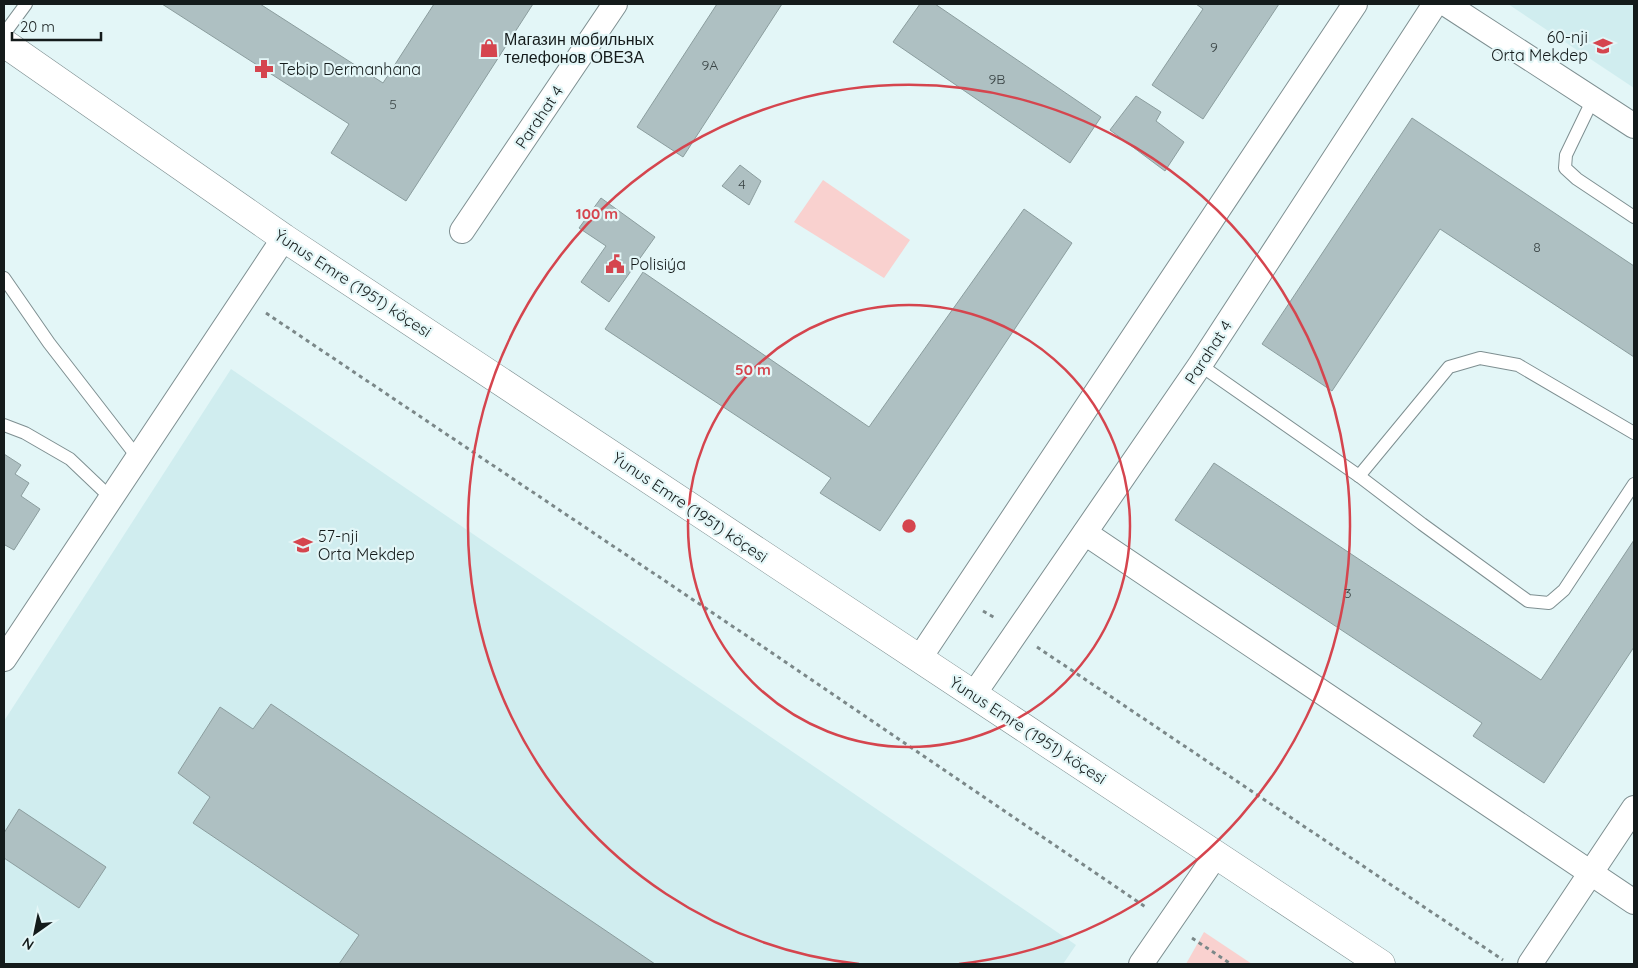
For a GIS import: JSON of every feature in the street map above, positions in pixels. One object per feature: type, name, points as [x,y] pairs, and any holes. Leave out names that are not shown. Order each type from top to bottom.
[{"type":"street","name":"Parahat 4","points":[[462,231],[615,4]]},
{"type":"street","points":[[919,659],[1355,4]]},
{"type":"street","name":"Parahat 4","points":[[974,694],[1200,365],[1435,4]]},
{"type":"street","points":[[1446,4],[1634,126]]},
{"type":"street","name":"Ýunus Emre (1951) köçesi","points":[[4,43],[284,238],[1381,964]]},
{"type":"street","points":[[8,645],[111,498],[284,238]]},
{"type":"street","points":[[1085,533],[1634,902]]},
{"type":"street","points":[[1530,964],[1634,808]]},
{"type":"street","points":[[1141,964],[1216,855]]},
{"type":"lane","points":[[4,34],[26,4]]},
{"type":"lane","points":[[1594,99],[1566,156],[1565,168],[1577,179],[1634,217]]},
{"type":"lane","points":[[4,278],[49,343],[138,458]]},
{"type":"lane","points":[[1359,476],[1449,367],[1480,358],[1518,365],[1634,433]]},
{"type":"lane","points":[[1200,365],[1359,476],[1528,600],[1549,603],[1564,590],[1634,484]]},
{"type":"lane","points":[[4,425],[25,433],[70,459],[111,498]]},
{"type":"path","points":[[245,298],[1231,964]]},
{"type":"path","points":[[961,596],[1510,964]]},
{"type":"shaded area","name":"60-nji Orta Mekdep","points":[[1508,4],[1634,4],[1634,88]]},
{"type":"shaded area","points":[[823,180],[910,240],[884,278],[794,222]]},
{"type":"shaded area","name":"57-nji Orta Mekdep","points":[[231,369],[1076,945],[1063,964],[4,964],[4,721]]},
{"type":"shaded area","points":[[1204,932],[1252,964],[1186,964]]},
{"type":"building","points":[[162,4],[260,4],[383,83],[434,4],[533,4],[406,201],[331,153],[349,124]]},
{"type":"building","points":[[717,4],[782,4],[683,157],[637,127]]},
{"type":"building","points":[[920,4],[935,4],[1101,117],[1070,163],[893,42]]},
{"type":"building","points":[[1196,4],[1279,4],[1203,119],[1152,85],[1203,9]]},
{"type":"building","points":[[1136,96],[1161,112],[1156,121],[1184,142],[1165,171],[1110,130]]},
{"type":"building","points":[[1412,118],[1634,266],[1634,357],[1440,229],[1332,391],[1262,344]]},
{"type":"building","points":[[740,165],[761,181],[749,205],[722,186]]},
{"type":"building","name":"Polisiýa","points":[[601,198],[655,237],[609,302],[581,282],[606,246],[579,228]]},
{"type":"building","points":[[1024,209],[1072,243],[880,531],[820,493],[831,478],[605,329],[643,272],[869,427]]},
{"type":"building","points":[[4,454],[21,465],[15,474],[29,483],[21,496],[40,509],[14,550],[5,545],[4,547]]},
{"type":"building","points":[[1214,463],[1541,680],[1634,540],[1634,647],[1544,783],[1473,736],[1482,723],[1175,520]]},
{"type":"building","points":[[271,704],[655,964],[339,964],[359,935],[193,823],[210,797],[178,773],[220,707],[253,729]]},
{"type":"building","points":[[19,809],[106,867],[79,908],[4,858],[4,833]]},
{"type":"place","name":"60-nji Orta Mekdep","points":[[1603,46]]},
{"type":"place","name":"Магазин мобильных телефонов ОВЕЗА","points":[[489,48]]},
{"type":"place","name":"Tebip Dermanhana","points":[[264,69]]},
{"type":"place","name":"Polisiýa","points":[[615,264]]},
{"type":"place","name":"57-nji Orta Mekdep","points":[[303,545]]}]
